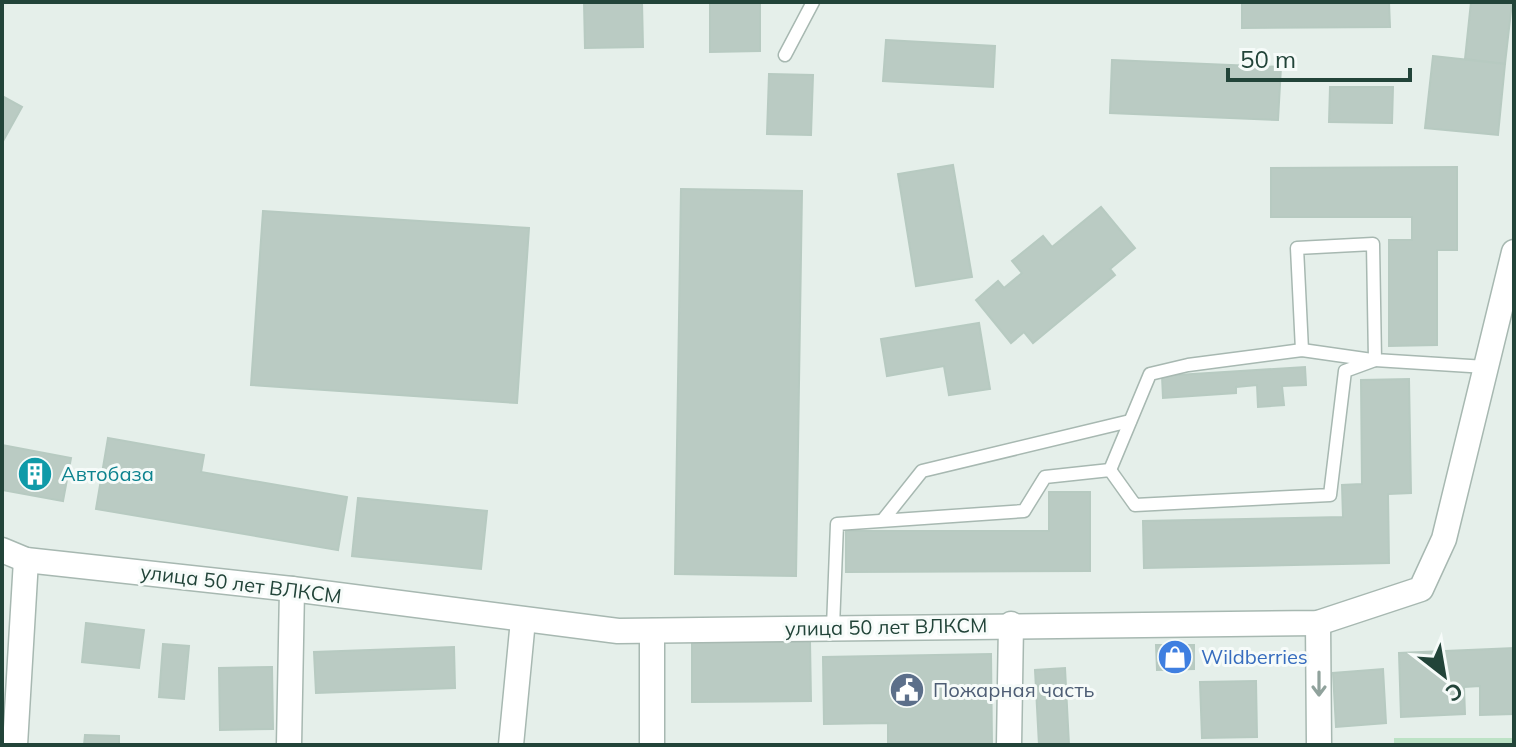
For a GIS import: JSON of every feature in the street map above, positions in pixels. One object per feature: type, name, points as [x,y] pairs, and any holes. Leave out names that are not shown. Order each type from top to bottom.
[{"type":"street","name":"улица 50 лет ВЛКСМ","points":[[2,550],[26,560],[292,589],[618,631],[1011,624],[1318,623],[1421,589],[1444,539],[1514,252]]},
{"type":"street","points":[[15,745],[26,560]]},
{"type":"street","points":[[289,745],[292,589]]},
{"type":"street","points":[[511,745],[523,620]]},
{"type":"street","points":[[1318,623],[1319,745]]},
{"type":"street","points":[[1009,745],[1011,624]]},
{"type":"street","points":[[652,631],[652,745]]},
{"type":"lane","points":[[785,55],[813,2]]},
{"type":"lane","points":[[1302,350],[1297,248],[1373,244],[1375,360]]},
{"type":"lane","points":[[1110,470],[1150,374],[1188,365],[1302,350],[1375,360],[1486,367]]},
{"type":"lane","points":[[1110,470],[1135,505],[1330,495],[1345,371],[1375,360]]},
{"type":"lane","points":[[883,520],[922,471],[1130,421]]},
{"type":"lane","points":[[833,627],[837,524],[1024,511],[1045,477],[1110,470]]},
{"type":"green space","points":[[1394,738],[1514,738],[1514,745],[1394,745]]},
{"type":"building","points":[[584,2],[642,2],[643,47],[585,48]]},
{"type":"building","points":[[710,2],[760,2],[760,51],[710,52]]},
{"type":"building","points":[[1242,2],[1389,2],[1390,27],[1242,28]]},
{"type":"building","points":[[1471,2],[1512,2],[1505,64],[1465,59]]},
{"type":"building","points":[[886,40],[995,46],[993,87],[883,81]]},
{"type":"building","points":[[1433,56],[1505,64],[1498,135],[1425,128]]},
{"type":"building","points":[[1112,60],[1281,67],[1278,120],[1110,113]]},
{"type":"building","points":[[769,74],[813,75],[811,135],[767,134]]},
{"type":"building","points":[[1330,87],[1393,87],[1392,123],[1329,122]]},
{"type":"building","points":[[2,96],[22,107],[2,143]]},
{"type":"building","points":[[953,165],[972,277],[916,286],[898,174]]},
{"type":"building","points":[[1457,167],[1457,250],[1437,250],[1437,345],[1389,346],[1389,240],[1412,240],[1412,217],[1271,217],[1271,168]]},
{"type":"building","points":[[681,189],[802,191],[796,576],[675,574]]},
{"type":"building","points":[[1101,207],[1135,248],[1110,269],[1115,275],[1033,343],[1024,332],[1011,343],[976,300],[998,281],[1004,288],[1022,273],[1012,261],[1043,236],[1052,247]]},
{"type":"building","points":[[263,211],[529,228],[517,403],[251,385]]},
{"type":"building","points":[[979,323],[990,389],[949,395],[944,366],[887,376],[881,339]]},
{"type":"building","points":[[1305,367],[1306,385],[1282,386],[1284,405],[1258,407],[1257,385],[1236,387],[1236,393],[1163,398],[1162,376]]},
{"type":"building","points":[[1409,379],[1411,493],[1388,494],[1389,563],[1144,568],[1143,521],[1343,517],[1342,485],[1362,484],[1361,380]]},
{"type":"building","points":[[108,438],[204,455],[201,472],[347,497],[338,550],[96,509]]},
{"type":"building","name":"Автобаза","points":[[2,445],[71,458],[63,501],[2,490]]},
{"type":"building","points":[[1049,492],[1090,492],[1090,571],[846,572],[846,531],[1049,531]]},
{"type":"building","points":[[358,498],[487,511],[481,569],[352,556]]},
{"type":"building","points":[[86,623],[144,630],[139,668],[82,662]]},
{"type":"building","points":[[810,641],[811,701],[692,702],[692,642]]},
{"type":"building","points":[[163,644],[189,646],[184,699],[159,697]]},
{"type":"building","name":"Wildberries","points":[[1156,645],[1194,645],[1194,669],[1157,670]]},
{"type":"building","points":[[454,647],[455,688],[316,693],[314,652]]},
{"type":"building","points":[[1514,648],[1514,714],[1480,715],[1480,686],[1464,687],[1465,714],[1401,717],[1399,653]]},
{"type":"building","name":"Пожарная часть","points":[[991,654],[992,745],[888,745],[888,723],[824,724],[823,657]]},
{"type":"building","points":[[272,667],[273,729],[220,730],[219,668]]},
{"type":"building","points":[[1065,668],[1069,745],[1039,745],[1035,670]]},
{"type":"building","points":[[1383,669],[1386,723],[1336,727],[1333,673]]},
{"type":"building","points":[[1256,681],[1257,737],[1202,738],[1200,682]]},
{"type":"building","points":[[85,735],[119,736],[119,745],[84,745]]},
{"type":"place","name":"Автобаза","points":[[35,474]]},
{"type":"place","name":"Wildberries","points":[[1175,657]]},
{"type":"place","name":"Пожарная часть","points":[[907,690]]}]
